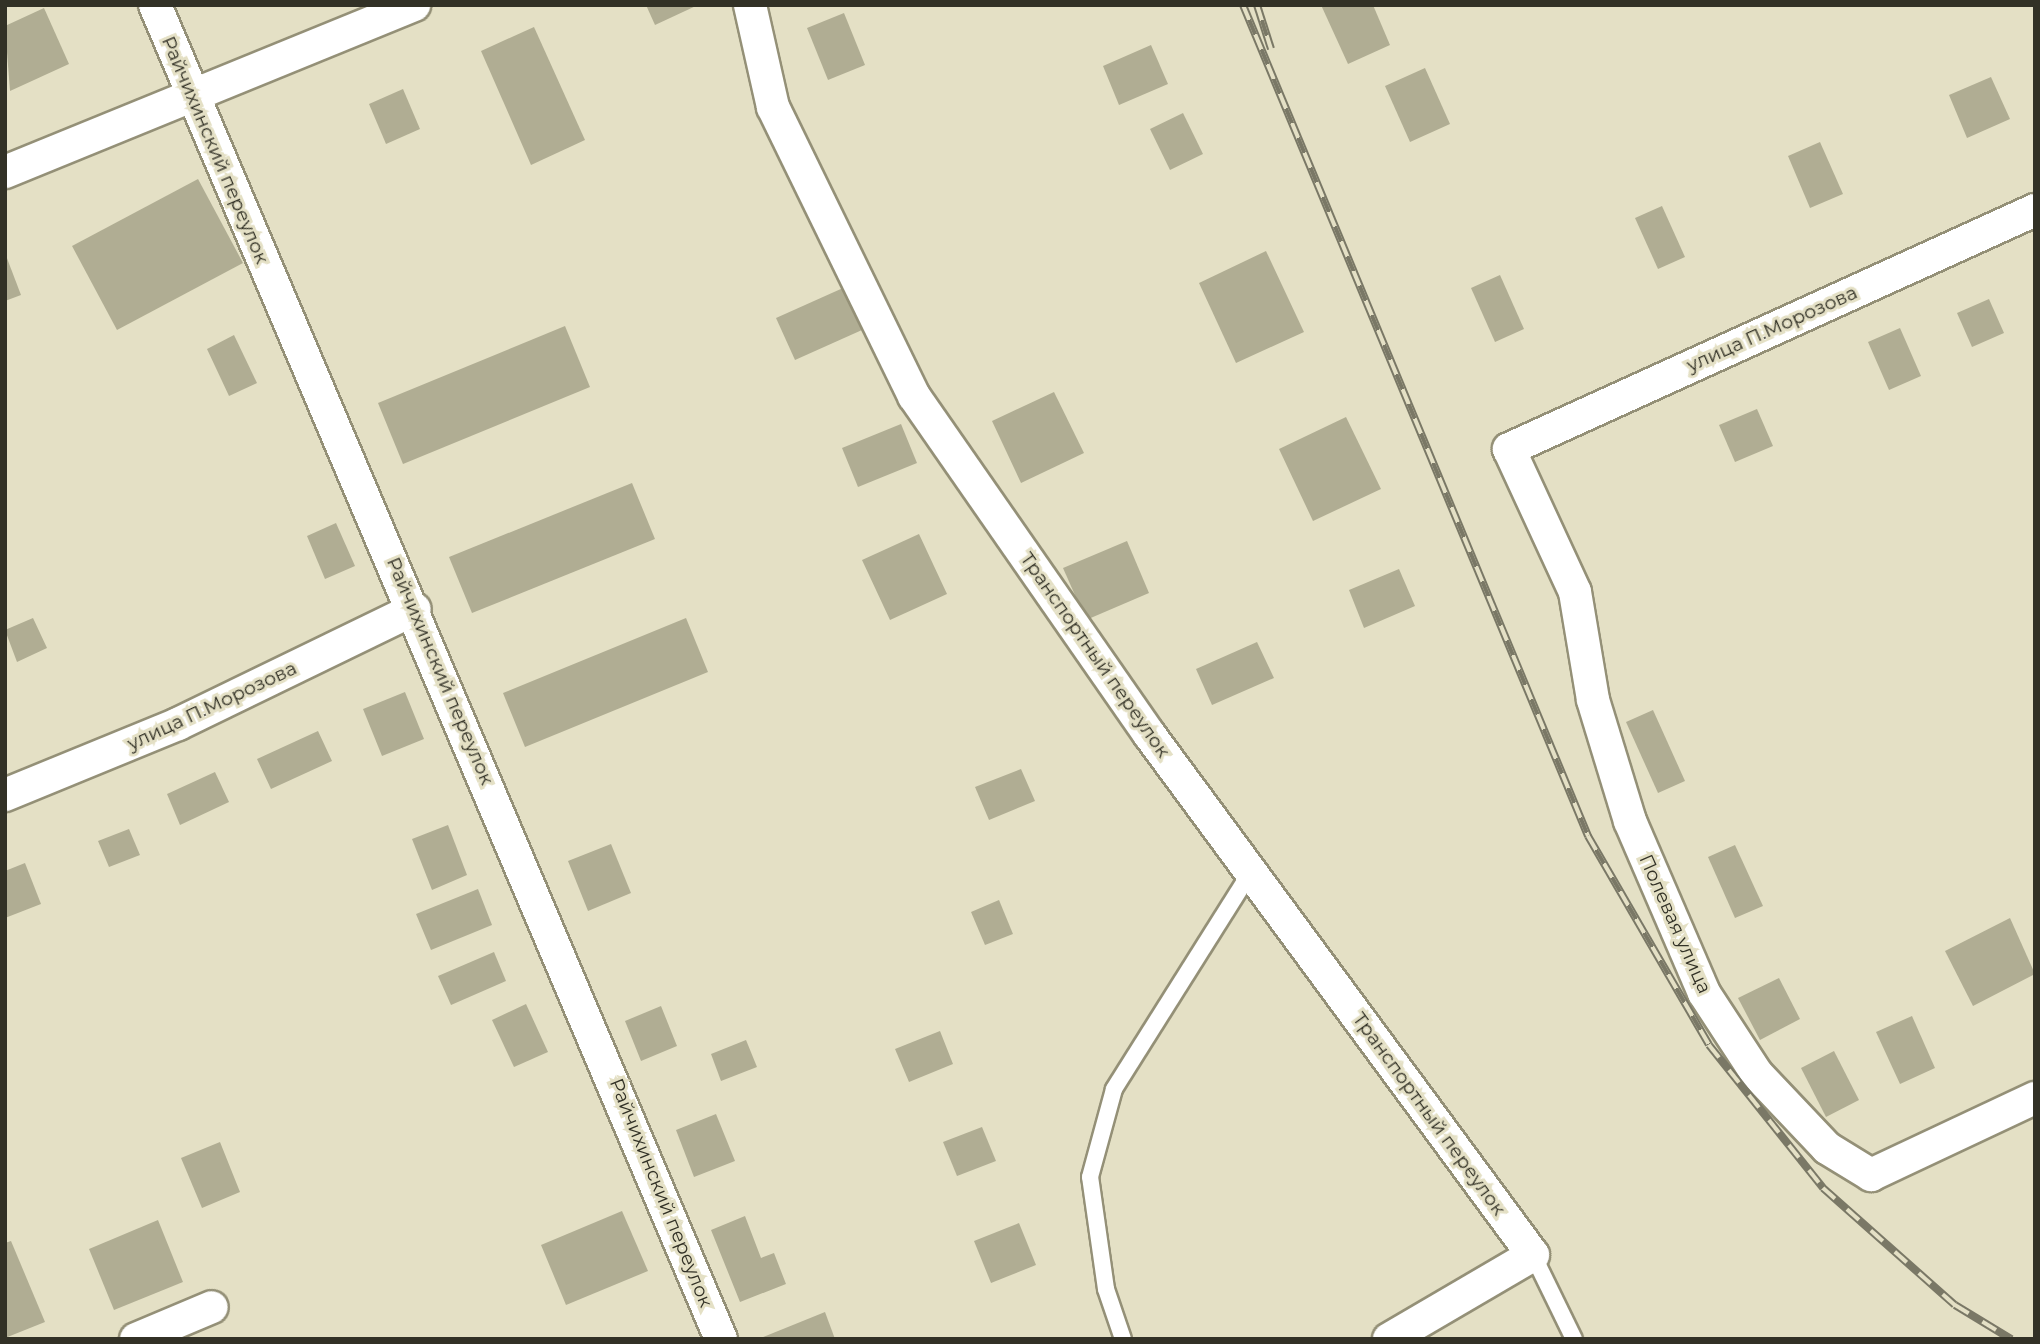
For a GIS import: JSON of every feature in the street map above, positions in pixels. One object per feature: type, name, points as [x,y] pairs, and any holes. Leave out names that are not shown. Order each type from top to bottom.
[{"type":"street","name":"Райчихинский переулок","points":[[155,5],[190,97],[415,610],[721,1339]]},
{"type":"street","points":[[5,172],[414,5]]},
{"type":"street","name":"Транспортный переулок","points":[[750,5],[773,107],[914,396],[1250,873],[1533,1255]]},
{"type":"street","name":"улица П.Морозова","points":[[1509,449],[2035,210]]},
{"type":"street","name":"Полевая улица","points":[[1509,449],[1575,592],[1593,700],[1630,821],[1704,993],[1757,1074],[1827,1148],[1871,1175],[2035,1098]]},
{"type":"street","name":"улица П.Морозова","points":[[5,795],[178,724],[415,610]]},
{"type":"street","points":[[1389,1339],[1533,1255]]},
{"type":"street","points":[[136,1339],[212,1307]]},
{"type":"lane","points":[[1123,1339],[1107,1289],[1090,1177],[1114,1089],[1250,873]]},
{"type":"lane","points":[[1533,1255],[1574,1339]]},
{"type":"building","points":[[646,5],[698,5],[655,25]]},
{"type":"building","points":[[1321,5],[1373,5],[1390,45],[1348,64]]},
{"type":"building","points":[[44,8],[69,64],[10,91],[5,26]]},
{"type":"building","points":[[844,13],[865,65],[828,80],[807,28]]},
{"type":"building","points":[[534,27],[585,140],[531,165],[481,51]]},
{"type":"building","points":[[1151,45],[1168,84],[1119,105],[1103,66]]},
{"type":"building","points":[[1425,68],[1450,124],[1410,142],[1385,86]]},
{"type":"building","points":[[1991,77],[2010,119],[1967,138],[1949,95]]},
{"type":"building","points":[[403,89],[420,129],[386,144],[369,104]]},
{"type":"building","points":[[1183,113],[1203,154],[1170,170],[1150,129]]},
{"type":"building","points":[[1820,142],[1843,194],[1810,208],[1788,156]]},
{"type":"building","points":[[198,179],[243,263],[117,330],[72,246]]},
{"type":"building","points":[[1662,206],[1685,257],[1658,269],[1635,218]]},
{"type":"building","points":[[1266,251],[1304,332],[1236,363],[1199,283]]},
{"type":"building","points":[[5,253],[21,295],[5,301]]},
{"type":"building","points":[[1500,275],[1524,329],[1495,342],[1471,288]]},
{"type":"building","points":[[843,288],[862,330],[795,360],[776,318]]},
{"type":"building","points":[[1989,299],[2004,333],[1972,347],[1957,313]]},
{"type":"building","points":[[565,326],[590,387],[403,464],[378,403]]},
{"type":"building","points":[[1900,328],[1921,376],[1889,390],[1868,342]]},
{"type":"building","points":[[234,335],[257,383],[229,396],[207,349]]},
{"type":"building","points":[[1054,392],[1084,453],[1021,483],[992,421]]},
{"type":"building","points":[[1757,409],[1773,446],[1735,462],[1719,425]]},
{"type":"building","points":[[1346,417],[1381,489],[1313,521],[1279,449]]},
{"type":"building","points":[[901,424],[917,463],[858,487],[842,448]]},
{"type":"building","points":[[632,483],[655,539],[472,613],[449,557]]},
{"type":"building","points":[[336,523],[355,566],[325,579],[307,536]]},
{"type":"building","points":[[919,534],[947,594],[890,620],[862,560]]},
{"type":"building","points":[[1127,541],[1149,593],[1086,620],[1063,568]]},
{"type":"building","points":[[1399,569],[1415,606],[1364,628],[1349,590]]},
{"type":"building","points":[[33,618],[47,648],[17,662],[5,630]]},
{"type":"building","points":[[686,618],[708,672],[525,747],[503,693]]},
{"type":"building","points":[[1257,642],[1274,678],[1212,705],[1196,669]]},
{"type":"building","points":[[405,692],[424,739],[382,756],[363,709]]},
{"type":"building","points":[[1653,710],[1685,781],[1658,793],[1626,722]]},
{"type":"building","points":[[318,731],[332,761],[271,789],[257,759]]},
{"type":"building","points":[[1021,769],[1035,801],[989,820],[975,787]]},
{"type":"building","points":[[215,772],[229,802],[180,825],[167,794]]},
{"type":"building","points":[[448,825],[467,875],[432,890],[412,839]]},
{"type":"building","points":[[129,829],[140,855],[109,867],[98,841]]},
{"type":"building","points":[[611,844],[631,893],[588,911],[568,861]]},
{"type":"building","points":[[1735,845],[1763,906],[1735,918],[1708,857]]},
{"type":"building","points":[[25,863],[41,904],[5,918],[5,871]]},
{"type":"building","points":[[478,889],[492,925],[431,950],[416,914]]},
{"type":"building","points":[[999,900],[1013,934],[985,945],[971,912]]},
{"type":"building","points":[[2010,918],[2035,974],[1973,1006],[1945,951]]},
{"type":"building","points":[[494,952],[506,981],[451,1005],[438,976]]},
{"type":"building","points":[[1779,978],[1800,1019],[1760,1040],[1738,998]]},
{"type":"building","points":[[526,1004],[548,1052],[514,1067],[492,1020]]},
{"type":"building","points":[[661,1006],[677,1046],[641,1061],[625,1021]]},
{"type":"building","points":[[1912,1016],[1935,1068],[1900,1084],[1876,1032]]},
{"type":"building","points":[[940,1031],[953,1064],[909,1082],[895,1049]]},
{"type":"building","points":[[746,1040],[757,1067],[721,1081],[711,1054]]},
{"type":"building","points":[[1834,1051],[1859,1100],[1826,1117],[1801,1068]]},
{"type":"building","points":[[716,1114],[735,1161],[694,1177],[676,1130]]},
{"type":"building","points":[[982,1127],[996,1161],[957,1176],[943,1142]]},
{"type":"building","points":[[220,1142],[240,1192],[202,1208],[181,1158]]},
{"type":"building","points":[[622,1211],[648,1271],[566,1305],[541,1245]]},
{"type":"building","points":[[745,1216],[761,1258],[774,1253],[786,1284],[740,1302],[711,1230]]},
{"type":"building","points":[[158,1220],[183,1282],[114,1310],[89,1249]]},
{"type":"building","points":[[1019,1223],[1036,1265],[991,1283],[974,1241]]},
{"type":"building","points":[[11,1241],[45,1322],[5,1338],[5,1243]]},
{"type":"building","points":[[825,1312],[835,1339],[758,1339]]},
{"type":"railway","points":[[1243,5],[1588,836],[1709,1045],[1823,1188],[1955,1305],[2011,1339]]},
{"type":"railway","points":[[1257,5],[1271,49]]}]
